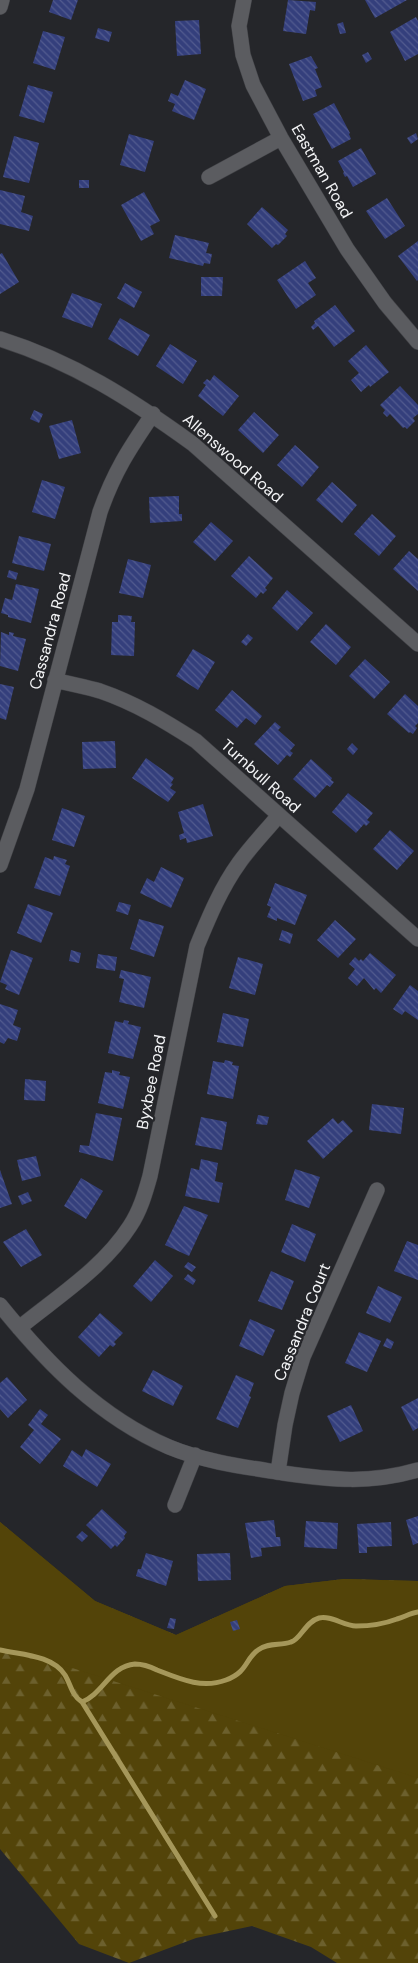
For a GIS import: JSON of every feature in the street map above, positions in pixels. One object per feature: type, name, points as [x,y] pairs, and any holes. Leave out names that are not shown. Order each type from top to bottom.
[{"type":"street","points":[[0,7],[2,0]]},
{"type":"street","name":"Eastman Road","points":[[244,0],[240,26],[243,55],[253,85],[281,138],[347,249],[385,303],[418,342]]},
{"type":"street","points":[[209,177],[281,138]]},
{"type":"street","name":"Allenswood Road","points":[[0,339],[38,352],[75,369],[117,391],[153,414],[192,444],[418,644]]},
{"type":"street","name":"Cassandra Road","points":[[0,865],[27,790],[109,484],[122,459],[153,414]]},
{"type":"street","name":"Turnbull Road","points":[[55,680],[100,691],[160,718],[196,741],[418,939]]},
{"type":"street","name":"Byxbee Road","points":[[19,1328],[91,1269],[111,1250],[130,1226],[142,1203],[150,1176],[197,946],[210,913],[240,862],[279,815]]},
{"type":"street","name":"Cassandra Court","points":[[278,1472],[292,1393],[304,1357],[377,1190]]},
{"type":"street","points":[[0,1304],[60,1373],[85,1396],[114,1417],[170,1447],[235,1465],[329,1480],[361,1481],[395,1477],[418,1470]]},
{"type":"street","points":[[175,1505],[195,1455]]},
{"type":"green space","points":[[0,1522],[95,1601],[176,1635],[285,1586],[344,1579],[418,1581],[418,1963],[337,1963],[311,1947],[252,1926],[196,1938],[129,1963],[79,1944],[0,1849]]},
{"type":"green space","points":[[0,1522],[95,1601],[176,1635],[285,1586],[344,1579],[418,1581],[418,1778],[0,1645]]},
{"type":"building","points":[[53,0],[78,0],[71,20],[49,12]]},
{"type":"building","points":[[288,0],[316,2],[315,11],[310,10],[306,34],[283,31]]},
{"type":"building","points":[[365,0],[407,0],[375,18]]},
{"type":"building","points":[[416,17],[418,21],[418,54],[405,61],[390,32]]},
{"type":"building","points":[[199,20],[201,54],[177,56],[175,21]]},
{"type":"building","points":[[343,22],[346,33],[340,34],[337,24]]},
{"type":"building","points":[[98,28],[112,32],[109,42],[95,38]]},
{"type":"building","points":[[43,31],[65,37],[55,70],[33,63]]},
{"type":"building","points":[[368,52],[372,59],[366,63],[362,55]]},
{"type":"building","points":[[311,56],[318,68],[315,69],[322,87],[315,90],[317,96],[303,101],[289,64]]},
{"type":"building","points":[[185,80],[206,89],[194,120],[172,111],[175,104],[168,101],[171,93],[178,96]]},
{"type":"building","points":[[28,85],[53,92],[44,123],[19,116]]},
{"type":"building","points":[[334,103],[350,133],[351,139],[332,149],[313,114]]},
{"type":"building","points":[[416,133],[418,139],[411,144],[407,138]]},
{"type":"building","points":[[129,134],[154,141],[145,172],[120,165]]},
{"type":"building","points":[[14,136],[39,143],[29,183],[3,177]]},
{"type":"building","points":[[361,148],[376,174],[353,187],[347,176],[345,177],[338,161]]},
{"type":"building","points":[[79,180],[89,180],[89,188],[79,188]]},
{"type":"building","points":[[0,190],[25,196],[21,212],[33,216],[29,231],[0,224]]},
{"type":"building","points":[[144,192],[160,221],[150,226],[154,234],[141,241],[121,205]]},
{"type":"building","points":[[387,198],[405,226],[385,239],[366,211]]},
{"type":"building","points":[[262,207],[288,230],[285,234],[287,236],[272,248],[247,224]]},
{"type":"building","points":[[175,235],[209,243],[206,253],[212,254],[210,264],[204,263],[203,266],[169,258]]},
{"type":"building","points":[[418,241],[418,280],[417,281],[398,256]]},
{"type":"building","points":[[2,253],[19,282],[0,294],[0,254]]},
{"type":"building","points":[[305,261],[316,278],[308,283],[316,295],[296,309],[277,280]]},
{"type":"building","points":[[201,277],[223,277],[222,296],[201,296]]},
{"type":"building","points":[[125,283],[142,292],[134,308],[117,298]]},
{"type":"building","points":[[72,293],[102,304],[92,328],[62,317]]},
{"type":"building","points":[[335,305],[355,331],[334,347],[318,326],[313,330],[311,327],[315,323],[314,321]]},
{"type":"building","points":[[120,318],[150,335],[138,356],[108,339]]},
{"type":"building","points":[[170,344],[197,361],[183,384],[156,366]]},
{"type":"building","points":[[366,345],[389,372],[361,392],[351,380],[359,373],[348,361]]},
{"type":"building","points":[[214,375],[239,396],[223,416],[198,396],[206,385],[203,383],[207,379],[210,381]]},
{"type":"building","points":[[400,386],[418,405],[418,414],[413,418],[415,421],[407,429],[403,428],[390,414],[387,417],[383,413],[385,410],[380,405]]},
{"type":"building","points":[[34,410],[43,414],[39,423],[30,419]]},
{"type":"building","points":[[254,412],[279,435],[263,453],[238,430]]},
{"type":"building","points":[[72,420],[81,453],[59,459],[49,426]]},
{"type":"building","points":[[295,445],[319,467],[302,487],[277,465]]},
{"type":"building","points":[[42,480],[65,487],[55,519],[32,512]]},
{"type":"building","points":[[332,482],[357,505],[342,523],[316,500]]},
{"type":"building","points":[[179,496],[179,514],[182,514],[182,521],[150,523],[149,497]]},
{"type":"building","points":[[372,514],[396,536],[379,556],[354,534]]},
{"type":"building","points":[[211,522],[233,541],[215,561],[193,542]]},
{"type":"building","points":[[19,536],[51,544],[44,571],[12,563]]},
{"type":"building","points":[[409,551],[418,559],[418,591],[393,569]]},
{"type":"building","points":[[249,556],[273,578],[265,588],[267,590],[263,594],[261,592],[256,598],[231,576]]},
{"type":"building","points":[[128,559],[151,565],[143,598],[119,593]]},
{"type":"building","points":[[9,570],[18,573],[16,580],[7,577]]},
{"type":"building","points":[[16,584],[39,589],[31,623],[8,617],[8,615],[1,613],[5,598],[12,600]]},
{"type":"building","points":[[287,590],[313,613],[297,631],[272,608]]},
{"type":"building","points":[[118,615],[132,616],[131,622],[135,622],[134,656],[111,655],[112,622],[118,622]]},
{"type":"building","points":[[326,624],[351,647],[336,665],[310,642]]},
{"type":"building","points":[[1,632],[9,635],[9,632],[14,633],[13,636],[26,639],[18,671],[0,666]]},
{"type":"building","points":[[248,634],[253,638],[246,646],[241,642]]},
{"type":"building","points":[[193,649],[215,662],[198,690],[176,676]]},
{"type":"building","points":[[365,659],[390,682],[374,699],[349,676]]},
{"type":"building","points":[[0,684],[14,687],[6,720],[0,718]]},
{"type":"building","points":[[232,690],[262,716],[255,725],[246,718],[237,728],[215,710]]},
{"type":"building","points":[[405,694],[418,706],[418,723],[413,734],[409,733],[387,714]]},
{"type":"building","points":[[275,722],[281,727],[278,730],[295,745],[290,751],[293,753],[290,757],[287,755],[278,765],[254,744]]},
{"type":"building","points":[[115,741],[116,768],[83,769],[82,742]]},
{"type":"building","points":[[352,743],[358,749],[353,755],[347,749]]},
{"type":"building","points":[[146,758],[174,778],[170,788],[176,792],[168,802],[132,778]]},
{"type":"building","points":[[311,759],[334,782],[330,787],[327,785],[315,798],[293,779]]},
{"type":"building","points":[[348,793],[373,813],[367,820],[370,822],[366,826],[364,824],[356,833],[332,812]]},
{"type":"building","points":[[203,804],[213,836],[187,843],[186,838],[180,840],[179,835],[184,833],[178,812]]},
{"type":"building","points":[[62,808],[85,816],[74,847],[52,840]]},
{"type":"building","points":[[390,830],[414,851],[397,870],[373,849]]},
{"type":"building","points":[[54,856],[67,860],[65,864],[70,866],[60,896],[34,888],[45,857],[53,860]]},
{"type":"building","points":[[161,867],[184,878],[171,908],[140,893],[147,878],[154,882]]},
{"type":"building","points":[[275,883],[307,895],[295,925],[277,918],[277,921],[267,917],[271,907],[267,905]]},
{"type":"building","points":[[119,902],[131,905],[128,915],[116,911]]},
{"type":"building","points":[[28,904],[53,913],[41,943],[17,933]]},
{"type":"building","points":[[139,919],[164,926],[154,957],[130,949]]},
{"type":"building","points":[[335,920],[356,939],[338,958],[317,940]]},
{"type":"building","points":[[282,930],[293,934],[290,944],[279,940]]},
{"type":"building","points":[[11,950],[33,958],[19,995],[5,989],[7,985],[0,982]]},
{"type":"building","points":[[71,950],[81,953],[79,963],[69,961]]},
{"type":"building","points":[[370,953],[396,975],[381,993],[376,988],[374,990],[364,978],[357,986],[348,978],[355,969],[349,964],[355,957],[359,961],[361,959],[363,961]]},
{"type":"building","points":[[98,954],[117,957],[115,971],[96,968]]},
{"type":"building","points":[[238,957],[263,964],[255,995],[229,988]]},
{"type":"building","points":[[121,970],[151,977],[144,1008],[119,1002],[124,979],[119,978]]},
{"type":"building","points":[[410,985],[418,991],[418,1020],[405,1011],[402,1015],[393,1009]]},
{"type":"building","points":[[0,1004],[18,1010],[13,1025],[21,1028],[17,1041],[8,1038],[4,1044],[0,1042]]},
{"type":"building","points":[[223,1013],[249,1019],[243,1047],[217,1042]]},
{"type":"building","points":[[124,1020],[129,1021],[128,1024],[141,1027],[133,1059],[108,1053],[115,1021],[123,1023]]},
{"type":"building","points":[[225,1060],[233,1062],[232,1065],[239,1066],[233,1099],[207,1094],[213,1061],[224,1063]]},
{"type":"building","points":[[112,1070],[120,1072],[119,1075],[130,1077],[123,1109],[98,1103],[105,1072],[112,1073]]},
{"type":"building","points":[[25,1079],[46,1081],[45,1101],[24,1100]]},
{"type":"building","points":[[372,1104],[404,1108],[401,1134],[369,1130]]},
{"type":"building","points":[[96,1113],[122,1118],[113,1161],[79,1152],[80,1145],[89,1146]]},
{"type":"building","points":[[258,1115],[269,1117],[267,1125],[256,1124]]},
{"type":"building","points":[[201,1117],[227,1122],[222,1150],[195,1145]]},
{"type":"building","points":[[333,1118],[338,1124],[343,1120],[353,1131],[323,1159],[307,1141]]},
{"type":"building","points":[[36,1156],[41,1176],[22,1181],[17,1160]]},
{"type":"building","points":[[201,1159],[218,1163],[215,1181],[223,1183],[219,1203],[185,1196],[191,1168],[199,1170]]},
{"type":"building","points":[[295,1169],[320,1177],[309,1208],[285,1200]]},
{"type":"building","points":[[0,1170],[12,1204],[0,1208]]},
{"type":"building","points":[[81,1178],[103,1191],[86,1219],[64,1206]]},
{"type":"building","points":[[28,1192],[32,1201],[22,1205],[18,1196]]},
{"type":"building","points":[[184,1206],[208,1215],[189,1256],[165,1245]]},
{"type":"building","points":[[292,1224],[316,1234],[305,1262],[281,1252]]},
{"type":"building","points":[[26,1229],[42,1255],[21,1267],[3,1242]]},
{"type":"building","points":[[407,1241],[418,1245],[418,1280],[394,1271]]},
{"type":"building","points":[[155,1260],[173,1276],[151,1302],[133,1286]]},
{"type":"building","points":[[188,1262],[196,1267],[192,1272],[184,1267]]},
{"type":"building","points":[[271,1271],[294,1281],[282,1310],[258,1301]]},
{"type":"building","points":[[188,1274],[196,1280],[193,1285],[184,1279]]},
{"type":"building","points":[[378,1286],[402,1297],[390,1323],[366,1313]]},
{"type":"building","points":[[100,1313],[123,1333],[114,1342],[116,1344],[113,1347],[110,1345],[99,1357],[78,1337]]},
{"type":"building","points":[[250,1319],[275,1330],[263,1356],[239,1346]]},
{"type":"building","points":[[359,1332],[381,1341],[367,1372],[345,1363]]},
{"type":"building","points":[[387,1338],[394,1342],[391,1349],[383,1346]]},
{"type":"building","points":[[153,1370],[183,1386],[173,1406],[142,1391]]},
{"type":"building","points":[[236,1375],[254,1383],[249,1396],[251,1397],[238,1428],[216,1419]]},
{"type":"building","points":[[7,1377],[27,1400],[8,1418],[0,1409],[0,1383]]},
{"type":"building","points":[[418,1398],[418,1428],[413,1431],[401,1407]]},
{"type":"building","points":[[351,1405],[363,1431],[340,1442],[327,1416]]},
{"type":"building","points":[[40,1409],[48,1415],[41,1424],[61,1439],[40,1464],[20,1447],[34,1430],[28,1425]]},
{"type":"building","points":[[86,1449],[111,1464],[97,1487],[63,1466],[72,1450],[82,1457]]},
{"type":"building","points":[[102,1509],[127,1532],[124,1536],[125,1538],[117,1547],[115,1545],[111,1549],[86,1525]]},
{"type":"building","points":[[418,1516],[418,1543],[413,1545],[406,1520]]},
{"type":"building","points":[[274,1520],[276,1537],[280,1537],[281,1546],[261,1548],[262,1556],[251,1558],[245,1523]]},
{"type":"building","points":[[306,1521],[338,1523],[337,1549],[304,1547]]},
{"type":"building","points":[[391,1522],[392,1546],[367,1547],[367,1553],[359,1553],[357,1524]]},
{"type":"building","points":[[82,1531],[88,1536],[82,1542],[76,1537]]},
{"type":"building","points":[[146,1553],[173,1561],[166,1586],[136,1576],[138,1569],[141,1569]]},
{"type":"building","points":[[230,1553],[231,1580],[198,1581],[197,1554]]},
{"type":"building","points":[[170,1618],[176,1619],[174,1629],[167,1628]]},
{"type":"building","points":[[237,1620],[240,1629],[233,1631],[230,1622]]},
{"type":"waterway","points":[[0,1650],[36,1657],[52,1663],[65,1675],[74,1693],[82,1702],[96,1693],[113,1675],[126,1666],[135,1664],[150,1667],[191,1682],[217,1683],[238,1673],[258,1650],[270,1645],[287,1643],[298,1638],[310,1623],[319,1618],[324,1617],[351,1626],[366,1626],[387,1622],[418,1612]]},
{"type":"waterway","points":[[82,1702],[215,1916]]}]
